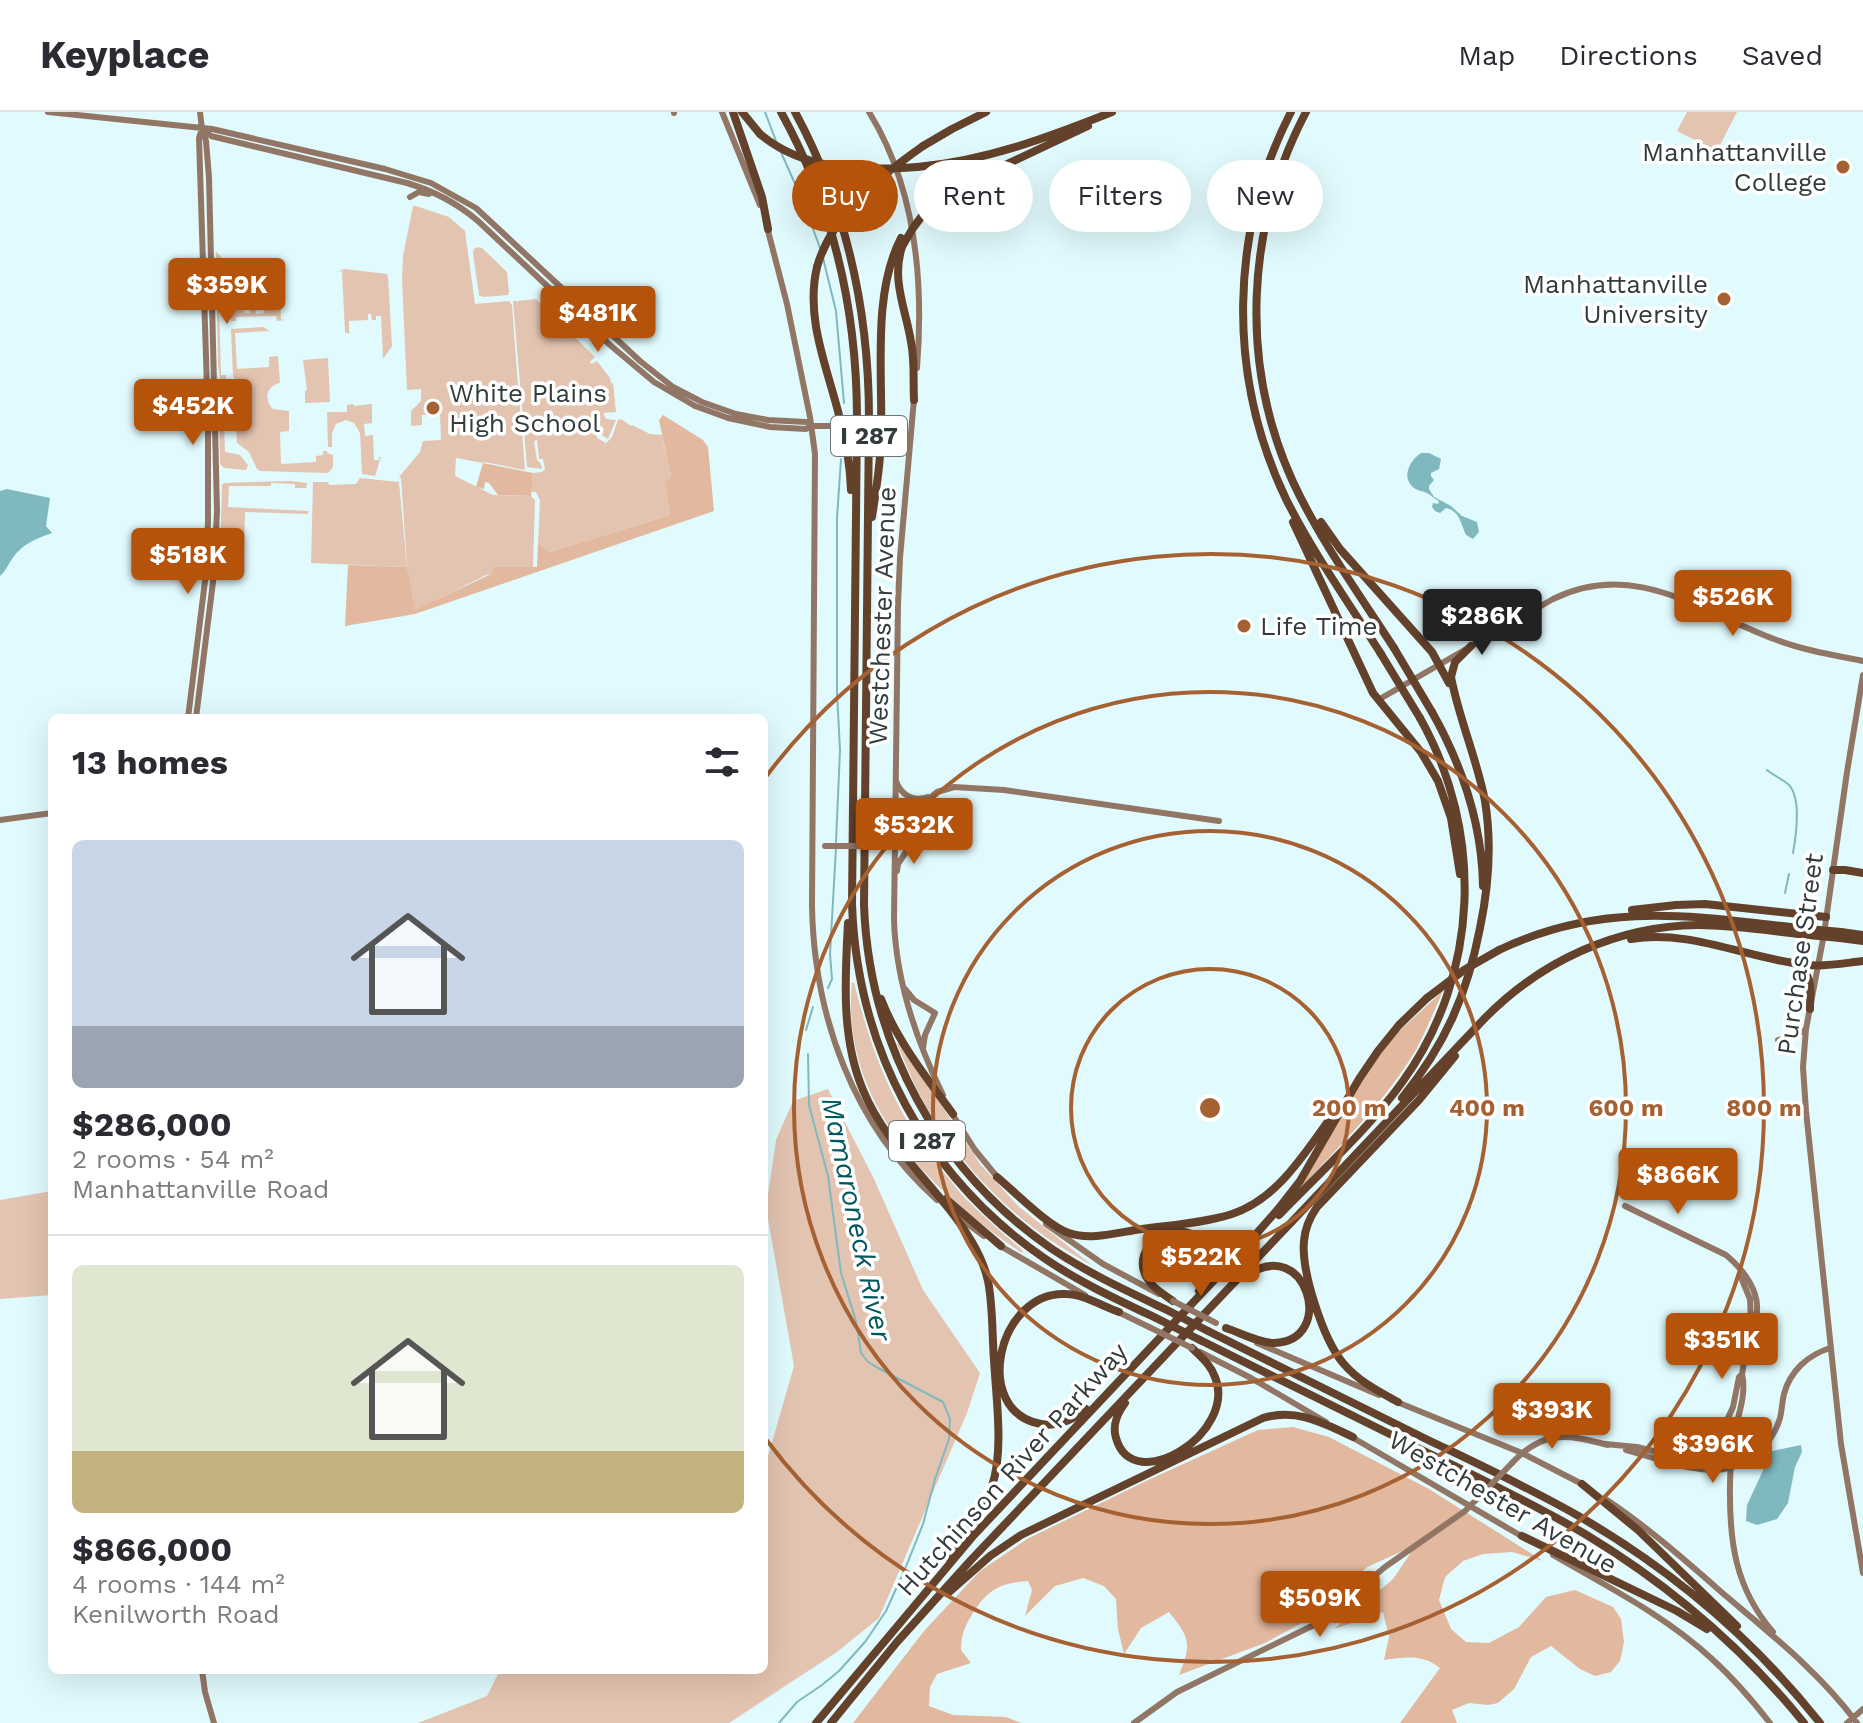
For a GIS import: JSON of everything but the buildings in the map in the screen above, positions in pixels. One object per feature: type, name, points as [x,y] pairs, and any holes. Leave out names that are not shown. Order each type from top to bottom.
[{"type":"highway","points":[[733,112],[762,197],[768,229]]},
{"type":"highway","points":[[742,112],[760,134],[786,152],[818,164],[860,168],[917,167],[999,153],[1112,112]]},
{"type":"highway","name":"I 287","points":[[781,112],[823,202],[840,258],[855,350],[852,862],[855,946],[868,1013],[878,1045],[894,1084],[928,1143],[976,1201],[1020,1241],[1069,1274],[1533,1506],[1614,1552],[1669,1591],[1714,1629],[1804,1723]]},
{"type":"highway","name":"I 287","points":[[795,112],[818,158],[853,260],[869,378],[865,929],[882,1020],[906,1081],[935,1131],[965,1171],[1007,1214],[1089,1272],[1580,1517],[1623,1543],[1723,1621],[1765,1661],[1820,1723]]},
{"type":"highway","points":[[855,550],[846,446],[814,314],[817,267],[827,241],[842,218],[878,181],[923,146],[986,112]]},
{"type":"highway","points":[[868,553],[881,448],[884,298],[889,269],[902,242],[931,204],[954,189],[1083,129],[1112,112]]},
{"type":"highway","points":[[1291,112],[1270,158],[1257,199],[1247,249],[1243,300],[1249,385],[1261,434],[1290,514],[1369,685],[1426,759],[1440,785],[1453,828],[1459,865],[1461,942]]},
{"type":"highway","points":[[1306,112],[1287,152],[1271,199],[1261,248],[1256,290],[1262,381],[1284,461],[1315,523],[1432,712],[1460,769],[1475,817],[1483,875],[1479,934]]},
{"type":"highway","points":[[902,242],[897,282],[912,344],[914,400]]},
{"type":"highway","points":[[1284,461],[1331,537],[1430,648],[1446,674],[1462,717]]},
{"type":"highway","points":[[1235,1258],[1367,1124],[1406,1077],[1440,1015],[1451,983],[1461,942],[1465,901],[1460,826],[1444,770],[1420,718],[1307,535],[1276,475]]},
{"type":"highway","points":[[1361,1149],[1440,1045],[1462,999],[1472,967],[1488,878],[1489,829],[1482,789],[1451,680],[1457,659],[1471,646]]},
{"type":"highway","points":[[852,862],[846,999],[853,1061],[875,1116],[974,1245],[988,1284],[996,1408],[997,1463],[992,1487],[983,1506],[913,1606]]},
{"type":"highway","points":[[1833,870],[1863,873]]},
{"type":"highway","points":[[1580,922],[1613,913],[1690,904],[1826,917]]},
{"type":"highway","name":"Hutchinson River Parkway","points":[[816,1723],[985,1522],[1235,1258],[1295,1188],[1383,1044],[1427,998],[1457,975],[1499,950],[1539,933],[1613,916],[1655,915],[1808,932]]},
{"type":"highway","name":"Hutchinson River Parkway","points":[[831,1723],[891,1648],[1016,1512],[1485,1018],[1535,975],[1594,945],[1642,931],[1684,926],[1725,926],[1863,938]]},
{"type":"highway","points":[[1594,945],[1637,938],[1672,937],[1777,960],[1800,967],[1807,973],[1811,986],[1810,1009]]},
{"type":"highway","points":[[1777,960],[1819,965],[1863,961]]},
{"type":"highway","points":[[871,971],[891,1021],[953,1114]]},
{"type":"highway","points":[[1398,1402],[1356,1376],[1332,1347],[1305,1265],[1305,1232],[1319,1204],[1426,1092],[1485,1018]]},
{"type":"highway","points":[[997,1177],[1054,1226],[1078,1236],[1222,1216],[1253,1204],[1275,1188],[1353,1090]]},
{"type":"highway","points":[[925,1180],[1001,1246]]},
{"type":"highway","points":[[1173,1301],[1148,1281],[1144,1262],[1146,1250],[1153,1241],[1165,1233],[1178,1231],[1191,1234],[1202,1242],[1210,1264],[1208,1277],[1183,1313]]},
{"type":"highway","points":[[1222,1297],[1254,1270],[1275,1266],[1289,1270],[1299,1278],[1310,1301],[1303,1327],[1296,1335],[1282,1342],[1266,1342],[1226,1328]]},
{"type":"highway","points":[[1119,1312],[1067,1294],[1051,1295],[1033,1303],[1015,1319],[1007,1334],[1000,1379],[1005,1398],[1015,1411],[1029,1420],[1047,1425],[1074,1419],[1120,1380]]},
{"type":"highway","points":[[1150,1371],[1121,1409],[1115,1426],[1117,1441],[1124,1452],[1135,1460],[1149,1462],[1166,1458],[1190,1444],[1203,1433],[1214,1415],[1217,1382],[1210,1367],[1192,1348]]},
{"type":"highway","points":[[922,1613],[1016,1538],[1259,1419],[1278,1414],[1300,1415],[1353,1437]]},
{"type":"highway","points":[[1582,1484],[1651,1542],[1738,1627],[1765,1661]]},
{"type":"highway","points":[[1522,1536],[1684,1614],[1745,1658]]},
{"type":"main road","points":[[48,112],[234,133],[393,170],[439,186],[476,208],[640,361],[673,387],[736,414],[806,422],[811,426]]},
{"type":"main road","points":[[722,112],[752,181],[768,229],[811,426],[816,471],[813,931],[826,1015],[841,1059],[863,1107],[885,1142],[919,1182],[988,1239],[1119,1312]]},
{"type":"main road","name":"Westchester Avenue","points":[[869,112],[884,140],[899,180],[915,246],[920,315],[914,400],[908,428],[899,579],[893,902],[895,939],[903,986],[923,1052],[953,1114],[975,1150],[1033,1213],[1117,1273],[1296,1361],[1522,1453],[1582,1484],[1646,1528],[1789,1650],[1855,1720]]},
{"type":"main road","points":[[186,127],[200,113]]},
{"type":"main road","points":[[196,714],[214,574],[217,511],[209,177],[200,113]]},
{"type":"main road","points":[[202,129],[211,136],[415,185],[452,202],[483,225],[634,366],[675,395],[705,410],[742,422],[783,428],[908,428]]},
{"type":"main road","points":[[188,714],[208,541],[208,419],[199,138],[202,129]]},
{"type":"main road","points":[[410,197],[419,192],[425,193],[483,225]]},
{"type":"main road","points":[[797,422],[807,406]]},
{"type":"main road","points":[[1378,700],[1558,596],[1591,587],[1625,584],[1666,592],[1761,634],[1794,645],[1863,661]]},
{"type":"main road","name":"Purchase Street","points":[[1863,675],[1819,965],[1806,1029],[1803,1081],[1830,1348],[1843,1454],[1863,1573]]},
{"type":"main road","points":[[895,778],[907,796],[918,799],[946,788],[974,787],[1219,821]]},
{"type":"main road","points":[[893,902],[898,864],[913,841],[922,809],[931,796]]},
{"type":"main road","points":[[0,820],[48,814]]},
{"type":"main road","points":[[813,845],[900,847],[908,843],[916,827]]},
{"type":"main road","points":[[903,986],[914,1000],[935,1013],[925,1035],[923,1052]]},
{"type":"main road","points":[[1778,1040],[1790,1038],[1806,1029]]},
{"type":"main road","points":[[1625,1206],[1718,1252],[1735,1263],[1752,1288],[1756,1317],[1750,1328],[1742,1374],[1742,1404],[1732,1448],[1731,1532],[1740,1577],[1748,1596],[1759,1615],[1789,1650]]},
{"type":"main road","name":"Westchester Avenue","points":[[1119,1312],[1251,1378],[1632,1601],[1681,1633],[1726,1672],[1770,1723]]},
{"type":"main road","points":[[1134,1723],[1177,1692],[1316,1624],[1385,1567],[1470,1506],[1531,1445],[1560,1436],[1579,1437],[1700,1469],[1723,1469],[1741,1463],[1758,1453],[1772,1436],[1794,1372],[1809,1358],[1830,1348]]},
{"type":"main road","points":[[1605,1444],[1669,1452],[1692,1447],[1713,1435],[1730,1415],[1742,1374]]},
{"type":"main road","points":[[1713,1435],[1731,1440],[1732,1448]]},
{"type":"main road","points":[[203,1674],[214,1723]]},
{"type":"main road","points":[[1847,1723],[1855,1720],[1863,1709]]},
{"type":"shaded area","points":[[1687,112],[1737,112],[1717,151],[1677,131]]},
{"type":"shaded area","points":[[413,206],[449,217],[465,231],[475,304],[509,301],[512,305],[518,386],[512,387],[512,395],[519,395],[525,470],[456,458],[455,476],[493,495],[531,496],[535,500],[533,567],[493,567],[491,574],[415,611],[408,580],[399,477],[420,452],[423,441],[441,440],[440,414],[422,415],[422,425],[411,426],[411,411],[421,401],[421,389],[407,390],[402,279],[403,256]]},
{"type":"shaded area","points":[[478,247],[507,272],[508,295],[479,295],[473,253]]},
{"type":"shaded area","points":[[216,252],[222,261],[218,264],[221,375],[226,375],[227,394],[223,398],[225,452],[240,455],[248,465],[246,470],[224,468],[220,464],[222,388],[218,366]]},
{"type":"shaded area","points":[[235,259],[268,266],[274,262],[274,277],[270,277],[270,282],[229,278],[229,264]]},
{"type":"shaded area","points":[[344,269],[387,274],[392,346],[383,359],[381,316],[372,320],[371,314],[368,314],[368,320],[349,321],[349,334],[345,332],[342,271],[337,272]]},
{"type":"shaded area","points":[[228,282],[242,282],[246,288],[242,299],[245,313],[250,313],[250,306],[255,306],[256,314],[264,313],[265,307],[263,298],[252,301],[250,283],[283,287],[280,291],[281,319],[285,320],[277,321],[276,316],[236,317],[236,321],[231,321]]},
{"type":"shaded area","points":[[536,299],[595,357],[591,364],[597,361],[613,383],[616,412],[603,413],[606,419],[616,420],[608,439],[602,435],[600,428],[597,429],[597,438],[606,443],[595,455],[612,437],[621,419],[650,434],[662,435],[671,476],[665,483],[670,515],[550,552],[538,543],[540,500],[536,492],[531,492],[533,473],[545,470],[543,459],[539,459],[537,440],[534,441],[537,460],[542,469],[527,467],[513,301],[518,304],[518,301]]},
{"type":"shaded area","points":[[264,327],[271,333],[235,333],[237,369],[269,367],[269,357],[278,356],[280,383],[269,390],[267,397],[273,409],[289,411],[289,431],[280,432],[281,464],[316,462],[316,456],[327,451],[333,455],[333,467],[328,473],[260,471],[249,452],[237,443],[234,389],[239,382],[233,377],[231,329]]},
{"type":"shaded area","points":[[328,358],[330,402],[305,403],[307,390],[303,360]]},
{"type":"shaded area","points":[[372,404],[372,423],[364,424],[365,436],[373,435],[374,460],[381,457],[375,476],[362,474],[360,433],[354,423],[346,420],[336,424],[332,447],[328,447],[327,412],[347,412],[347,405]]},
{"type":"shaded area","points":[[663,415],[703,440],[708,447],[714,511],[415,614],[345,626],[348,565],[407,567],[415,610],[491,574],[493,567],[537,567],[538,543],[550,552],[670,515],[665,483],[671,476],[659,420]]},
{"type":"shaded area","points":[[483,463],[533,473],[531,496],[498,495],[485,482],[484,489],[476,487]]},
{"type":"shaded area","points":[[360,478],[399,482],[407,567],[311,563],[313,482],[356,484]]},
{"type":"shaded area","points":[[291,481],[307,483],[306,488],[295,488],[295,484],[271,483],[271,486],[229,486],[228,507],[308,511],[308,514],[245,512],[244,554],[220,552],[224,483]]},
{"type":"shaded area","points":[[852,982],[878,1060],[912,1129],[963,1196],[1022,1253],[955,1202],[925,1172],[898,1140],[876,1105],[861,1067],[852,1026]]},
{"type":"shaded area","points":[[1443,991],[1420,1042],[1399,1076],[1358,1127],[1298,1191],[1378,1056],[1398,1032]]},
{"type":"shaded area","points":[[900,1042],[980,1164],[1018,1206],[1093,1266],[1031,1226],[997,1197],[966,1164],[927,1108],[897,1044]]},
{"type":"shaded area","points":[[828,1089],[874,1179],[923,1290],[980,1373],[967,1413],[879,1618],[837,1652],[729,1723],[418,1723],[487,1696],[498,1674],[768,1674],[768,1456],[794,1366],[768,1219],[768,1194],[776,1140],[793,1101]]},
{"type":"shaded area","points":[[48,1192],[48,1295],[0,1299],[0,1200]]},
{"type":"shaded area","points":[[1293,1427],[1329,1437],[1429,1489],[1543,1561],[1512,1552],[1483,1554],[1463,1561],[1445,1577],[1439,1600],[1451,1629],[1466,1642],[1489,1643],[1519,1627],[1546,1597],[1575,1590],[1613,1607],[1621,1619],[1624,1642],[1620,1661],[1611,1672],[1595,1676],[1580,1669],[1551,1646],[1531,1657],[1514,1689],[1498,1703],[1469,1703],[1452,1710],[1457,1723],[1400,1723],[1440,1668],[1420,1659],[1384,1660],[1389,1637],[1383,1612],[1334,1629],[1393,1579],[1416,1545],[1367,1567],[1311,1618],[1265,1643],[1179,1675],[1187,1642],[1169,1612],[1141,1628],[1124,1654],[1116,1599],[1104,1586],[1083,1578],[1055,1586],[1025,1616],[1032,1590],[1028,1581],[1010,1583],[990,1593],[973,1613],[966,1626],[961,1650],[971,1663],[937,1674],[930,1687],[929,1706],[953,1715],[1006,1717],[1021,1723],[853,1723],[924,1631],[980,1571],[1027,1539],[1258,1430]]},
{"type":"water","points":[[1421,453],[1441,459],[1439,469],[1431,473],[1434,480],[1429,489],[1434,497],[1477,522],[1479,532],[1473,539],[1466,535],[1454,512],[1446,508],[1440,513],[1435,511],[1433,503],[1438,504],[1439,501],[1410,484],[1408,470]]},
{"type":"water","points":[[7,489],[50,498],[46,526],[52,533],[20,549],[0,576],[0,491]]},
{"type":"water","points":[[1801,1445],[1802,1452],[1795,1467],[1788,1503],[1777,1519],[1757,1525],[1746,1521],[1747,1505],[1772,1451]]},
{"type":"waterway","name":"Mamaroneck River","points":[[765,112],[776,141]]},
{"type":"waterway","name":"Mamaroneck River","points":[[780,150],[820,248]]},
{"type":"waterway","name":"Mamaroneck River","points":[[823,258],[836,311],[844,403]]},
{"type":"waterway","name":"Mamaroneck River","points":[[836,842],[840,750],[837,518],[841,459]]},
{"type":"waterway","points":[[1767,770],[1788,784],[1795,798],[1797,817],[1793,853]]},
{"type":"waterway","name":"Mamaroneck River","points":[[828,988],[832,979],[830,954],[836,848]]},
{"type":"waterway","points":[[1785,893],[1789,874]]},
{"type":"waterway","name":"Mamaroneck River","points":[[806,1030],[813,1007]]},
{"type":"waterway","name":"Mamaroneck River","points":[[779,1723],[797,1702],[839,1671],[865,1642],[886,1611],[923,1524],[949,1439],[950,1419],[943,1402],[878,1368],[861,1353],[856,1321],[841,1273],[828,1176],[809,1105],[808,1054]]},
{"type":"place","name":"Manhattanville College","points":[[1843,167]]},
{"type":"place","name":"Manhattanville University","points":[[1724,299]]},
{"type":"place","name":"White Plains High School","points":[[433,408]]},
{"type":"place","name":"Life Time","points":[[1244,626]]}]
